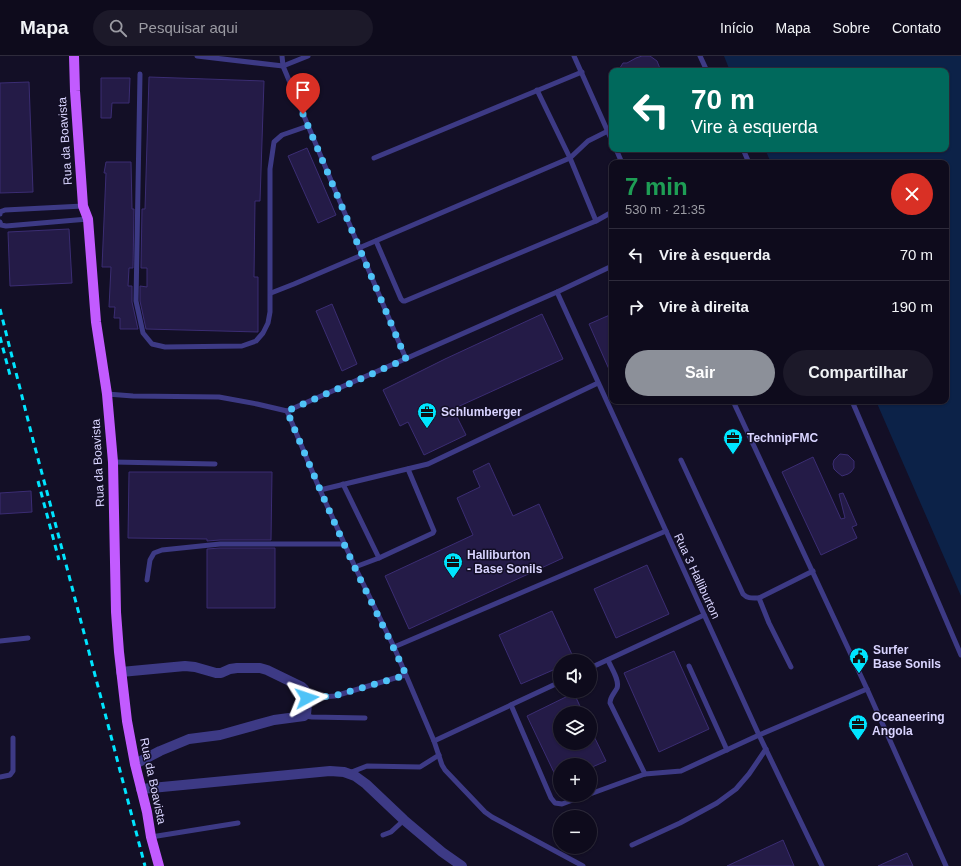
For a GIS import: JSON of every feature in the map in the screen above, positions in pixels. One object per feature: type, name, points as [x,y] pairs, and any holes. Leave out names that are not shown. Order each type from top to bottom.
[{"type":"main road","name":"Rua da Boavista","points":[[74,56],[75,98],[84,206],[88,219],[96,322],[107,394],[113,462],[116,612],[121,672],[127,721],[135,764],[159,866]]},
{"type":"street","points":[[121,672],[185,666],[195,666],[216,673],[237,668],[260,668],[302,687],[307,698],[306,714],[304,716],[274,720],[220,735],[189,739],[160,751],[135,764]]},
{"type":"street","points":[[141,789],[330,771],[344,772],[355,776],[366,784],[404,820],[457,865]]},
{"type":"lane","points":[[197,56],[283,66],[308,56]]},
{"type":"lane","points":[[282,56],[283,66],[406,359]]},
{"type":"lane","points":[[359,248],[570,158],[588,141],[608,131],[574,56]]},
{"type":"lane","points":[[700,56],[706,68]]},
{"type":"lane","points":[[374,158],[582,72]]},
{"type":"lane","points":[[140,74],[136,301],[143,333],[152,344],[165,347],[242,346],[256,341],[263,333],[268,323],[270,312],[270,169],[274,142],[282,134],[308,126]]},
{"type":"lane","points":[[536,90],[570,158],[596,220]]},
{"type":"lane","points":[[0,214],[0,212],[5,210],[84,206]]},
{"type":"lane","points":[[376,241],[400,299],[405,301],[609,214]]},
{"type":"lane","points":[[0,222],[1,225],[6,226],[88,219]]},
{"type":"lane","points":[[271,293],[362,255]]},
{"type":"lane","points":[[107,394],[133,396],[218,397],[287,411],[609,267]]},
{"type":"lane","name":"Rua 3 Halliburton","points":[[556,292],[759,735],[822,866]]},
{"type":"lane","points":[[320,490],[428,464],[598,383]]},
{"type":"lane","points":[[734,404],[813,571],[946,866]]},
{"type":"lane","points":[[853,404],[961,655]]},
{"type":"lane","points":[[287,411],[320,490],[394,647],[445,770],[482,810],[492,817],[583,866]]},
{"type":"lane","points":[[680,460],[743,594],[746,597],[759,598],[813,571]]},
{"type":"lane","points":[[113,462],[215,464]]},
{"type":"lane","points":[[355,567],[379,558],[433,533],[434,531],[408,469]]},
{"type":"lane","points":[[343,484],[379,558]]},
{"type":"lane","points":[[394,647],[666,531]]},
{"type":"lane","points":[[147,580],[150,560],[154,553],[162,550],[220,544],[345,544]]},
{"type":"lane","points":[[759,598],[791,667]]},
{"type":"lane","points":[[597,665],[704,616]]},
{"type":"lane","points":[[0,641],[28,638]]},
{"type":"lane","points":[[608,660],[618,683],[618,687],[610,699],[610,703],[645,774]]},
{"type":"lane","points":[[689,666],[727,750]]},
{"type":"lane","points":[[307,698],[334,696],[406,675]]},
{"type":"lane","points":[[434,741],[553,685]]},
{"type":"lane","points":[[597,791],[645,774],[681,771],[759,735],[867,689]]},
{"type":"lane","points":[[511,705],[553,800]]},
{"type":"lane","points":[[304,716],[365,718]]},
{"type":"lane","points":[[0,777],[10,775],[13,771],[13,738]]},
{"type":"lane","points":[[632,845],[680,823],[717,803],[736,789],[750,774],[766,749]]},
{"type":"lane","points":[[348,773],[367,766],[420,767],[440,755]]},
{"type":"lane","points":[[554,802],[562,804],[567,802]]},
{"type":"lane","points":[[383,835],[391,832],[404,820]]},
{"type":"lane","points":[[151,837],[238,823]]},
{"type":"water","points":[[724,56],[961,56],[961,596],[877,404],[949,404],[949,160],[770,160],[766,152],[949,152],[949,68],[729,68]]},
{"type":"building","points":[[650,56],[657,61],[660,68],[620,68],[623,63],[627,63],[636,58]]},
{"type":"building","points":[[149,77],[264,81],[260,201],[255,201],[254,277],[258,277],[258,332],[146,329],[140,301],[140,286],[147,287],[147,268],[141,268],[142,209],[145,209]]},
{"type":"building","points":[[101,78],[130,78],[129,103],[112,103],[111,118],[101,118]]},
{"type":"building","points":[[29,82],[33,192],[0,193],[0,83]]},
{"type":"building","points":[[307,148],[336,215],[318,223],[288,156]]},
{"type":"building","points":[[106,162],[131,162],[132,209],[134,209],[133,268],[129,268],[128,286],[132,286],[132,302],[138,329],[120,329],[120,318],[114,318],[115,307],[109,307],[111,267],[102,267],[106,173],[104,173]]},
{"type":"building","points":[[69,229],[72,283],[10,286],[8,232]]},
{"type":"building","points":[[332,304],[357,364],[342,371],[316,311]]},
{"type":"building","points":[[542,314],[563,359],[453,409],[466,435],[424,455],[408,422],[400,426],[383,390],[445,359]]},
{"type":"building","points":[[609,315],[609,369],[589,324]]},
{"type":"building","points":[[840,454],[848,455],[854,461],[854,468],[851,472],[842,476],[834,469],[833,464],[834,460]]},
{"type":"building","points":[[813,457],[841,519],[845,518],[839,494],[843,493],[857,525],[852,527],[857,538],[821,555],[782,472]]},
{"type":"building","points":[[489,463],[513,516],[539,504],[563,558],[409,629],[385,576],[473,535],[457,498],[480,487],[473,471]]},
{"type":"building","points":[[129,472],[272,472],[271,540],[207,541],[207,539],[128,538]]},
{"type":"building","points":[[31,491],[32,512],[0,514],[0,493]]},
{"type":"building","points":[[275,548],[275,608],[207,608],[207,549]]},
{"type":"building","points":[[647,565],[669,614],[616,638],[594,589]]},
{"type":"building","points":[[552,611],[572,654],[553,654],[553,670],[521,684],[499,635]]},
{"type":"building","points":[[674,651],[709,729],[659,752],[624,673]]},
{"type":"building","points":[[564,698],[576,698],[580,706],[553,706],[553,750],[597,750],[597,742],[606,761],[597,765],[597,758],[553,758],[553,770],[527,716]]},
{"type":"building","points":[[783,840],[794,866],[727,866]]},
{"type":"building","points":[[907,853],[913,866],[878,866]]},
{"type":"railway","points":[[0,309],[145,866]]},
{"type":"railway","points":[[0,337],[11,379]]},
{"type":"railway","points":[[38,481],[59,560]]},
{"type":"place","name":"Schlumberger","points":[[427,429]]},
{"type":"place","name":"TechnipFMC","points":[[733,455]]},
{"type":"place","name":"Halliburton - Base Sonils","points":[[453,579]]},
{"type":"place","name":"Surfer Base Sonils","points":[[859,674]]},
{"type":"place","name":"Oceaneering Angola","points":[[858,741]]},
{"type":"route","points":[[303,114],[406,359],[287,411],[320,490],[406,675],[334,696],[307,698]]}]
